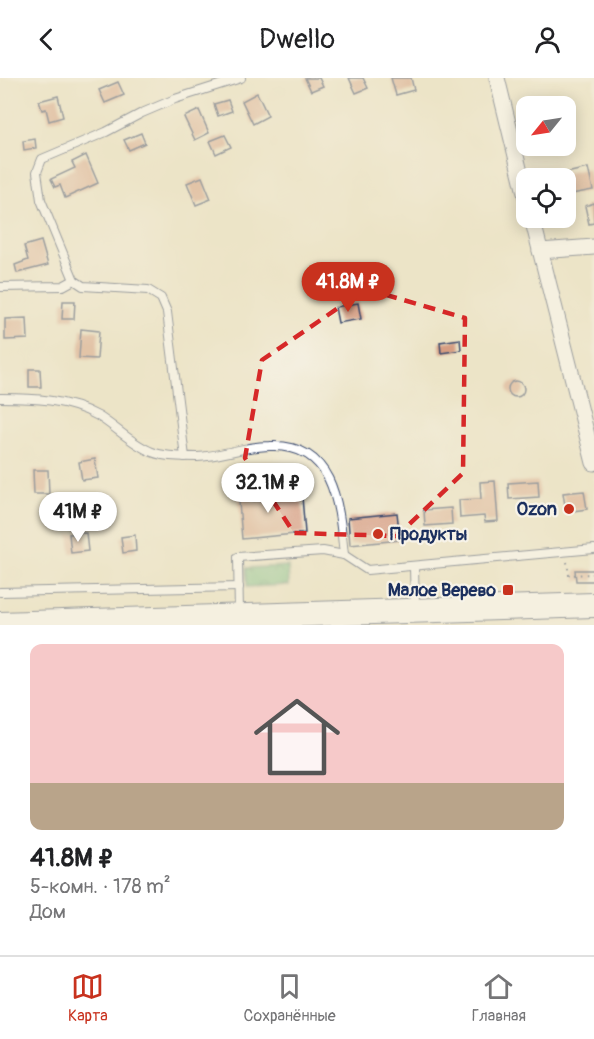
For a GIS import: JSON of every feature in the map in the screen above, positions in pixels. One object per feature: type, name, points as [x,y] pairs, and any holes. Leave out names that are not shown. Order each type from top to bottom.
[{"type":"main road","points":[[0,624],[239,616],[316,619],[416,610],[594,605]]},
{"type":"street","points":[[497,78],[519,168]]},
{"type":"street","points":[[534,228],[594,463]]},
{"type":"street","points":[[540,251],[594,247]]},
{"type":"lane","points":[[185,457],[167,312],[161,298],[148,290],[83,286],[74,280],[41,200],[37,172],[42,159],[175,99],[241,78]]},
{"type":"lane","points":[[0,287],[63,286],[74,280]]},
{"type":"lane","points":[[0,398],[61,402],[97,416],[153,452],[185,457],[209,456],[269,446],[297,447],[319,463],[333,487],[340,510],[345,555]]},
{"type":"lane","points":[[239,616],[238,557],[322,551],[345,555],[367,570],[594,549]]},
{"type":"lane","points":[[414,567],[416,610]]},
{"type":"lane","points":[[0,591],[239,587]]},
{"type":"path","points":[[567,562],[569,575],[594,574]]},
{"type":"highlighted area","points":[[366,289],[465,318],[463,473],[397,536],[294,533],[245,458],[262,360]]},
{"type":"green space","points":[[288,566],[289,585],[247,587],[246,568]]},
{"type":"building","points":[[305,78],[319,78],[323,86],[311,91]]},
{"type":"building","points":[[349,78],[363,78],[368,88],[356,93]]},
{"type":"building","points":[[391,78],[411,78],[414,90],[396,95]]},
{"type":"building","points":[[118,82],[124,95],[105,103],[99,90]]},
{"type":"building","points":[[257,93],[268,116],[253,124],[242,101]]},
{"type":"building","points":[[58,96],[63,117],[49,121],[46,109],[42,110],[39,101]]},
{"type":"building","points":[[228,100],[232,111],[218,116],[214,104]]},
{"type":"building","points":[[199,110],[209,133],[195,140],[184,117]]},
{"type":"building","points":[[141,133],[145,143],[129,150],[124,140]]},
{"type":"building","points":[[225,135],[231,147],[216,154],[210,141]]},
{"type":"building","points":[[35,139],[36,148],[24,150],[23,141]]},
{"type":"building","points":[[86,155],[98,183],[65,198],[60,185],[55,187],[51,179],[75,168],[72,162]]},
{"type":"building","points":[[588,168],[593,190],[576,193],[576,171]]},
{"type":"building","points":[[202,177],[211,199],[196,205],[187,183]]},
{"type":"building","points":[[594,203],[594,223],[589,224],[585,206]]},
{"type":"building","points":[[41,241],[48,265],[17,273],[15,265],[28,260],[24,246]]},
{"type":"building","points":[[63,301],[75,301],[74,319],[62,319]]},
{"type":"building","points":[[358,303],[361,319],[338,323],[335,307]]},
{"type":"building","points":[[27,318],[28,339],[5,340],[5,319]]},
{"type":"building","points":[[81,329],[99,331],[97,359],[79,358]]},
{"type":"building","points":[[460,339],[461,350],[441,353],[440,342]]},
{"type":"building","points":[[29,369],[40,369],[41,387],[29,387]]},
{"type":"building","points":[[513,381],[519,381],[524,389],[522,395],[513,397],[508,392],[508,386]]},
{"type":"building","points":[[95,459],[98,478],[82,480],[79,462]]},
{"type":"building","points":[[33,470],[48,470],[49,494],[34,494]]},
{"type":"building","points":[[251,477],[253,501],[302,497],[305,533],[242,539],[237,478]]},
{"type":"building","points":[[495,481],[498,521],[485,522],[484,516],[460,518],[459,500],[481,499],[480,482]]},
{"type":"building","points":[[538,481],[539,497],[509,499],[508,483]]},
{"type":"building","points":[[584,491],[587,509],[566,512],[563,493]]},
{"type":"building","points":[[98,500],[99,513],[84,515],[83,502]]},
{"type":"building","points":[[451,508],[452,524],[425,526],[424,510]]},
{"type":"building","points":[[397,513],[400,540],[350,545],[348,518]]},
{"type":"building","points":[[86,533],[88,551],[71,553],[69,534]]},
{"type":"building","points":[[135,535],[136,551],[123,553],[121,537]]},
{"type":"building","points":[[575,570],[594,570],[594,581],[576,581]]},
{"type":"place","name":"Ozon","points":[[569,509]]},
{"type":"place","name":"Продукты","points":[[378,534]]},
{"type":"place","name":"Малое Верево","points":[[508,590]]}]
